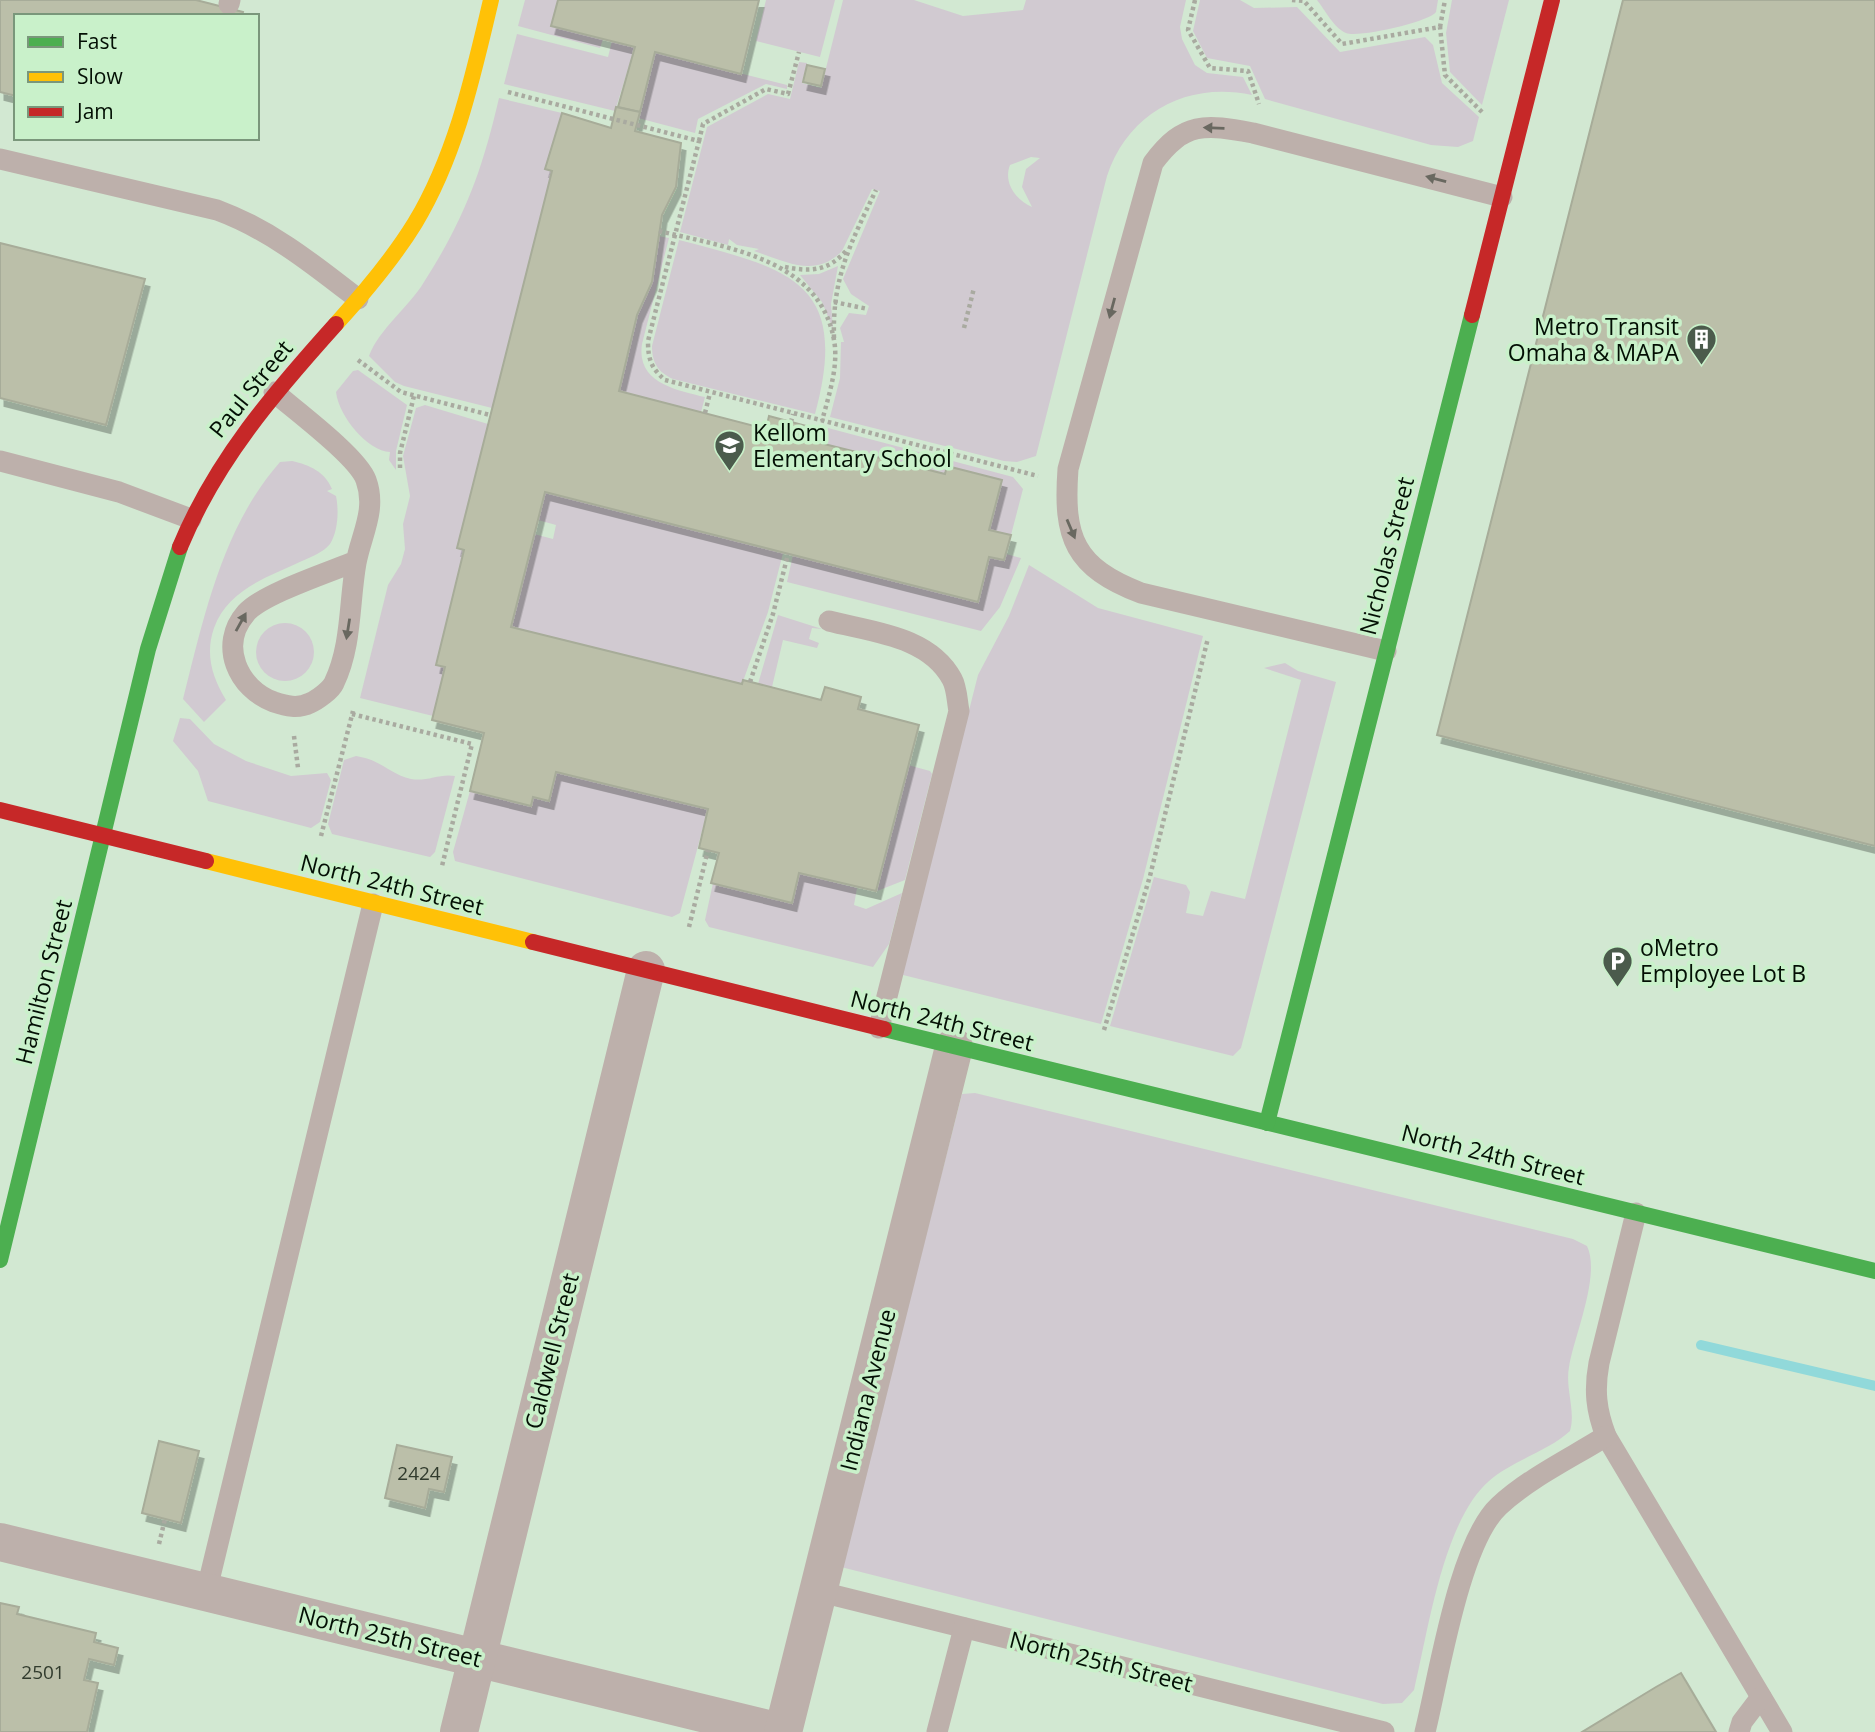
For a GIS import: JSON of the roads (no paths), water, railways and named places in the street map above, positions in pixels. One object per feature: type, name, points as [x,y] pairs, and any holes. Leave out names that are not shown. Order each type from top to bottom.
[{"type":"main road","name":"Paul Street","points":[[103,836],[163,599],[191,519],[225,457],[274,392],[358,299],[400,247],[436,188],[463,115],[491,0]]},
{"type":"main road","name":"Nicholas Street","points":[[1267,1123],[1552,0]]},
{"type":"main road","name":"North 24th Street","points":[[0,810],[954,1047],[1875,1271]]},
{"type":"main road","name":"Hamilton Street","points":[[0,1260],[103,836]]},
{"type":"street","name":"Caldwell Street","points":[[459,1732],[646,971]]},
{"type":"street","name":"Indiana Avenue","points":[[781,1732],[954,1047]]},
{"type":"street","name":"North 25th Street","points":[[0,1542],[476,1658],[693,1722],[781,1732]]},
{"type":"lane","points":[[1386,651],[1141,593],[1107,580],[1082,555],[1066,517],[1068,469],[1153,163],[1168,143],[1191,128],[1217,127],[1254,133],[1502,197]]},
{"type":"lane","points":[[0,159],[217,210],[249,222],[284,242],[358,299]]},
{"type":"lane","points":[[274,392],[352,460],[366,478],[370,502],[367,529],[356,561],[343,657],[333,686],[310,704],[289,708],[256,696],[242,681],[234,664],[235,629],[247,611],[356,561]]},
{"type":"lane","points":[[0,461],[120,492],[191,519]]},
{"type":"lane","points":[[829,621],[912,642],[936,657],[954,681],[958,711],[879,1028]]},
{"type":"lane","points":[[206,1593],[373,904]]},
{"type":"lane","points":[[1636,1213],[1595,1386],[1597,1411],[1606,1436],[1782,1732]]},
{"type":"lane","points":[[1425,1732],[1464,1571],[1480,1529],[1510,1497],[1606,1436]]},
{"type":"lane","name":"North 25th Street","points":[[817,1591],[1384,1732]]},
{"type":"lane","points":[[937,1732],[964,1628]]},
{"type":"lane","points":[[1739,1732],[1742,1722],[1761,1697]]},
{"type":"waterway","points":[[1701,1345],[1875,1386]]},
{"type":"place","name":"Metro Transit Omaha & MAPA","points":[[1702,367]]},
{"type":"place","name":"Kellom Elementary School","points":[[730,473]]},
{"type":"place","name":"oMetro Employee Lot B","points":[[1617,988]]}]
